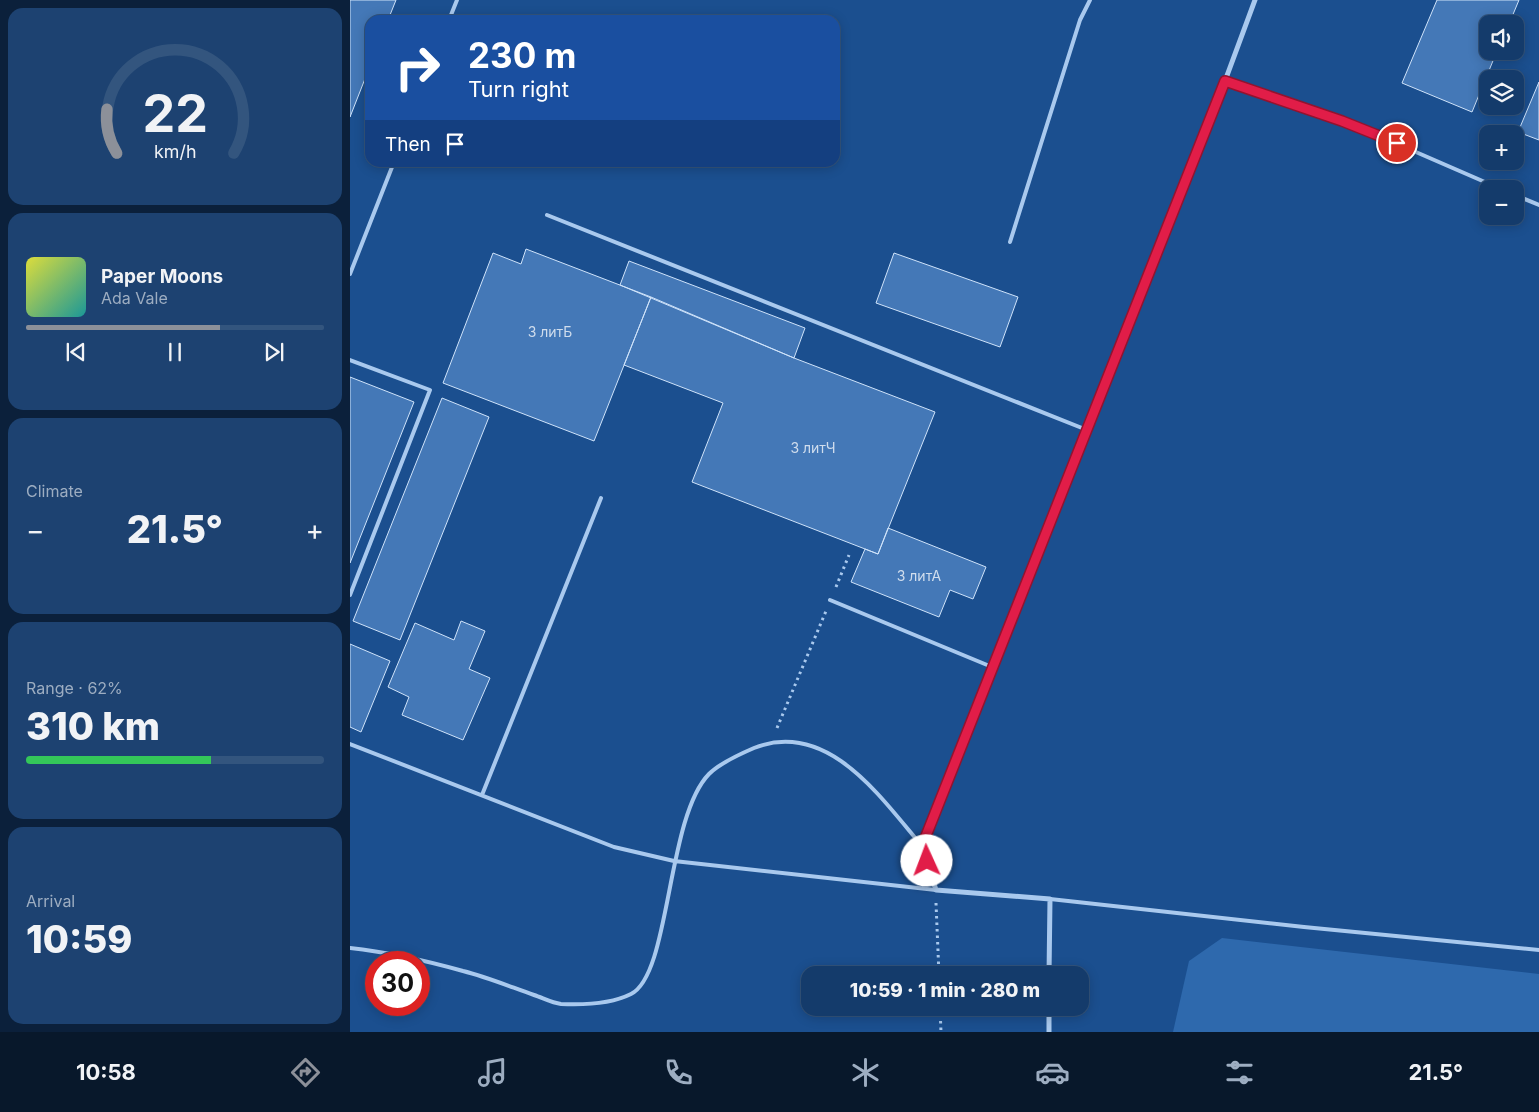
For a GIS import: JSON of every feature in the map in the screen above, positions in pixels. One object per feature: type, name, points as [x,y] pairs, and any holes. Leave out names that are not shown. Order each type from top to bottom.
[{"type":"street","points":[[1049,966],[1050,898],[936,890],[922,846],[1225,81],[1255,0]]},
{"type":"street","points":[[1049,1016],[1049,1032]]},
{"type":"lane","points":[[452,15],[457,0]]},
{"type":"lane","points":[[1010,242],[1080,20],[1090,0]]},
{"type":"lane","points":[[1225,81],[1379,136],[1480,180]]},
{"type":"lane","points":[[350,274],[392,167]]},
{"type":"lane","points":[[1524,199],[1539,205]]},
{"type":"lane","points":[[547,214],[1087,430]]},
{"type":"lane","points":[[350,360],[430,390],[350,596]]},
{"type":"lane","points":[[482,795],[601,498]]},
{"type":"lane","points":[[830,600],[992,667]]},
{"type":"lane","points":[[350,948],[368,950],[463,971],[560,1004],[613,1002],[633,993],[649,974],[663,923],[674,861],[695,793],[710,773],[742,752],[772,741],[803,744],[839,758],[865,779],[922,846]]},
{"type":"lane","points":[[350,744],[614,847],[674,861],[936,890]]},
{"type":"lane","points":[[1050,898],[1304,928],[1539,950]]},
{"type":"path","points":[[772,741],[849,556]]},
{"type":"path","points":[[936,890],[939,966]]},
{"type":"path","points":[[940,1016],[941,1032]]},
{"type":"shaded area","points":[[1222,938],[1539,974],[1539,1032],[1173,1032],[1189,961]]},
{"type":"building","points":[[350,0],[396,0],[390,15],[365,15],[365,79],[350,117]]},
{"type":"building","points":[[1437,0],[1519,0],[1513,15],[1479,15],[1479,60],[1493,60],[1489,70],[1479,70],[1479,95],[1472,112],[1402,83]]},
{"type":"building","points":[[1539,82],[1539,140],[1524,134],[1524,125],[1521,125]]},
{"type":"building","points":[[526,249],[651,297],[594,441],[443,383],[493,253],[521,264]]},
{"type":"building","points":[[894,253],[1018,297],[1000,347],[876,303]]},
{"type":"building","points":[[629,261],[805,328],[794,358],[620,285]]},
{"type":"building","points":[[651,297],[794,358],[935,412],[878,554],[692,482],[723,403],[624,365]]},
{"type":"building","points":[[350,377],[414,402],[350,563]]},
{"type":"building","points":[[442,398],[489,417],[400,640],[353,621]]},
{"type":"building","points":[[888,528],[986,567],[973,599],[950,590],[939,617],[851,582],[865,549],[878,554]]},
{"type":"building","points":[[461,621],[485,631],[469,669],[490,678],[463,740],[402,715],[409,697],[388,687],[415,623],[454,640]]},
{"type":"building","points":[[350,644],[390,661],[361,732],[350,727]]},
{"type":"route","points":[[927,861],[922,846],[1225,81],[1342,121],[1397,143]]}]
